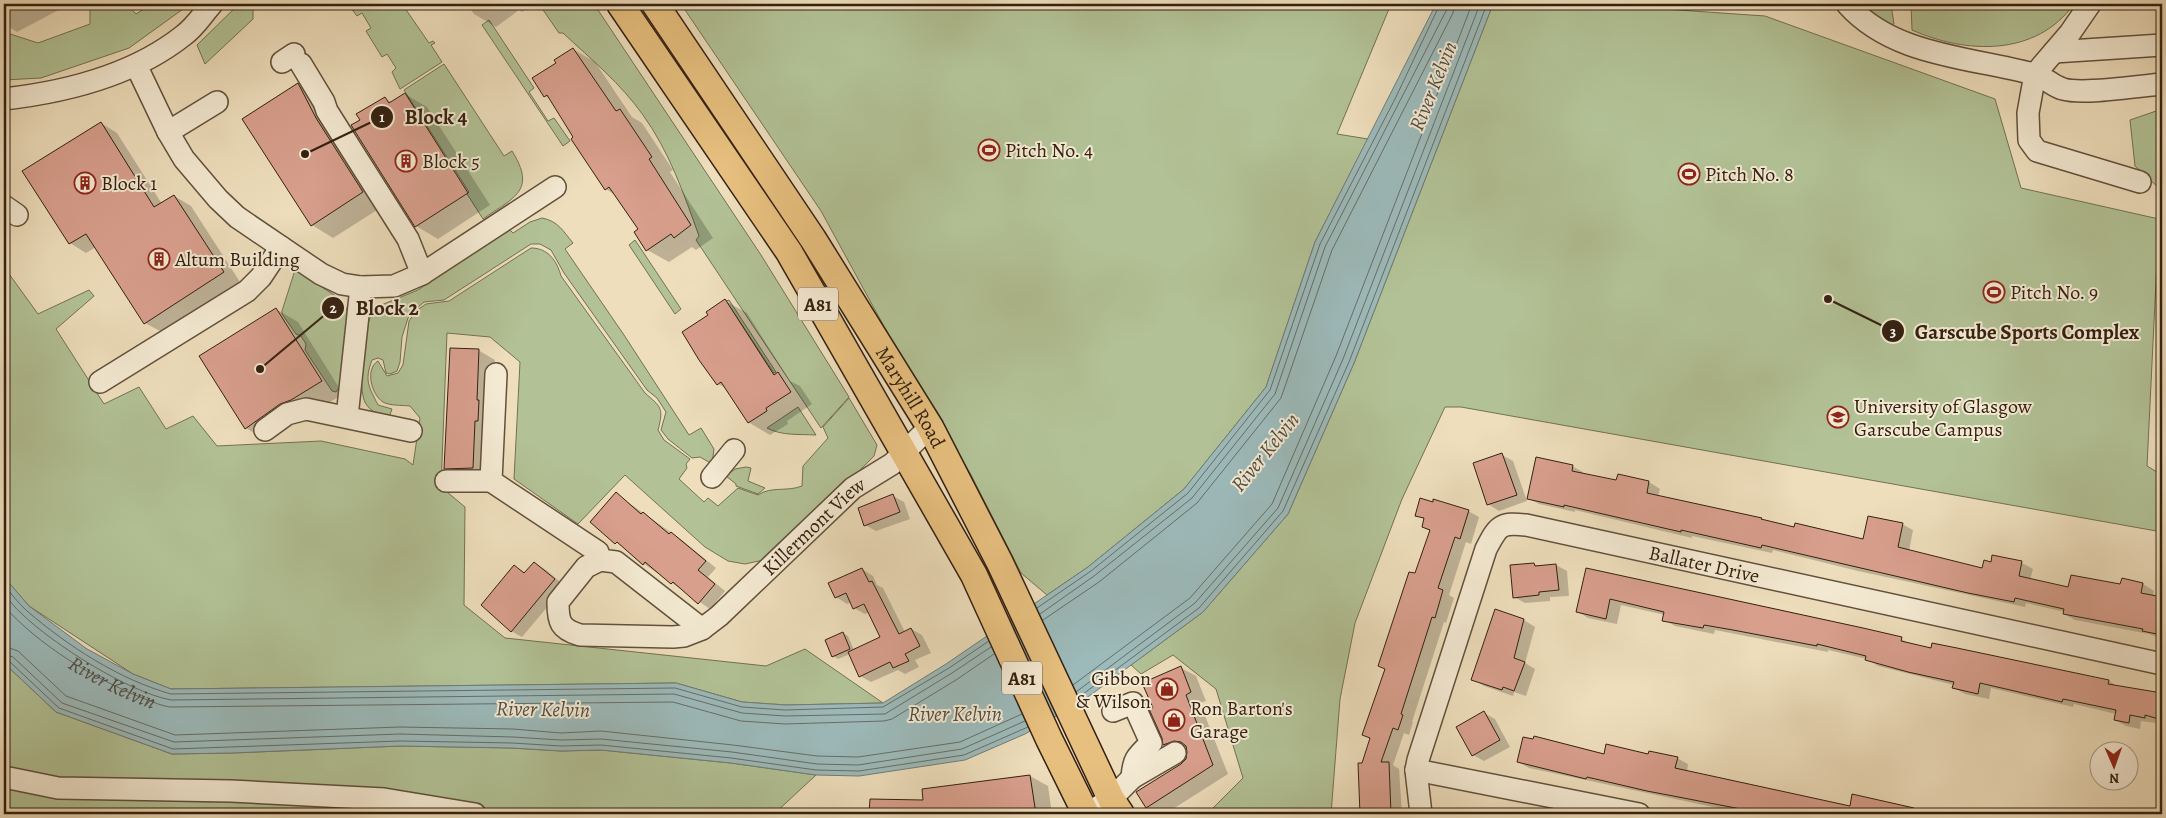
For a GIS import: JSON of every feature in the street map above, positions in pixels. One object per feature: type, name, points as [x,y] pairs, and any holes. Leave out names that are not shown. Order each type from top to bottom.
[{"type":"main road","name":"Maryhill Road","points":[[620,4],[789,252],[974,575],[1049,740],[1086,814]]},
{"type":"main road","name":"Maryhill Road","points":[[655,4],[812,239],[930,427],[1000,563],[1116,807]]},
{"type":"main road","points":[[974,575],[1000,563]]},
{"type":"street","points":[[4,99],[81,85],[136,65],[185,35],[212,4]]},
{"type":"street","points":[[1847,4],[1878,30],[1900,41],[1960,59],[2035,74],[2063,89],[2084,90],[2162,84]]},
{"type":"street","points":[[2090,4],[2070,33],[2035,74],[2028,113],[2029,140],[2037,151],[2140,182]]},
{"type":"street","points":[[2054,52],[2162,45]]},
{"type":"street","points":[[292,60],[324,102],[327,111],[408,239],[422,274]]},
{"type":"street","points":[[136,65],[168,132],[184,158],[218,199],[237,217],[320,274],[342,284],[361,287],[394,286],[422,274],[555,187]]},
{"type":"street","points":[[168,132],[217,102]]},
{"type":"street","points":[[100,382],[246,291],[261,277],[281,247]]},
{"type":"street","points":[[348,417],[361,287]]},
{"type":"street","points":[[491,481],[496,374]]},
{"type":"street","points":[[265,430],[287,414],[306,409],[411,432]]},
{"type":"street","name":"Killermont View","points":[[600,560],[586,567],[558,602],[561,623],[567,631],[580,635],[673,637],[684,636],[702,629],[719,616],[853,488],[892,464],[930,427]]},
{"type":"street","points":[[712,477],[734,450]]},
{"type":"street","points":[[446,481],[491,481],[598,552],[600,560],[616,562],[702,629]]},
{"type":"street","name":"Ballater Drive","points":[[1416,770],[1486,549],[1496,531],[1509,523],[1526,525],[2162,664]]},
{"type":"street","points":[[1086,814],[1116,807],[1132,778],[1132,765],[1136,756],[1151,743],[1133,703],[1113,711]]},
{"type":"street","points":[[1132,778],[1175,752]]},
{"type":"street","points":[[1421,814],[1416,770],[1639,814]]},
{"type":"street","points":[[4,778],[58,788],[231,791],[384,799],[475,814]]},
{"type":"green space","points":[[90,4],[127,4],[136,14],[152,4],[190,4],[129,48],[41,78],[4,80],[4,32],[38,43],[90,24]]},
{"type":"green space","points":[[239,4],[257,4],[253,6],[253,19],[205,64],[197,45]]},
{"type":"green space","points":[[348,4],[402,4],[429,43],[433,41],[435,43],[431,45],[442,62],[400,89],[392,72],[396,68],[387,54],[382,57],[366,31],[371,28],[362,13],[357,16]]},
{"type":"green space","points":[[539,4],[594,4],[761,255],[849,397],[821,428],[696,240],[699,236],[682,189],[661,143],[643,115],[595,62],[563,33],[559,33]]},
{"type":"green space","points":[[681,4],[1391,4],[1337,134],[1368,139],[1315,242],[1266,387],[1184,489],[1088,567],[1047,595],[1021,573],[970,473],[898,352],[821,211]]},
{"type":"green space","points":[[1493,4],[1606,4],[1765,16],[1995,99],[2021,188],[2159,219],[2147,466],[2162,475],[2162,532],[1461,407],[1445,407],[1402,499],[1355,623],[1340,699],[1331,814],[1207,814],[1243,778],[1216,689],[1173,655],[1141,674],[1131,665],[1203,612],[1288,514],[1354,363]]},
{"type":"green space","points":[[1860,4],[1891,4],[1894,24],[1888,25]]},
{"type":"green space","points":[[1911,4],[2074,4],[2058,21],[2040,34],[2020,42],[1999,46],[1977,46],[1955,44],[1912,30]]},
{"type":"green space","points":[[489,20],[534,88],[529,92],[548,121],[554,118],[570,141],[563,146],[482,25]]},
{"type":"green space","points":[[444,64],[504,156],[512,151],[522,175],[522,184],[518,192],[504,205],[483,219],[467,194],[469,192],[404,90]]},
{"type":"green space","points":[[2162,109],[2162,191],[2135,166],[2130,120]]},
{"type":"green space","points":[[542,218],[556,224],[573,243],[565,249],[689,435],[701,428],[714,449],[712,464],[700,457],[692,458],[668,439],[661,430],[666,412],[657,398],[647,390],[564,273],[551,250],[540,244],[531,244],[444,300],[424,302],[415,310],[408,318],[402,337],[400,362],[397,371],[390,374],[386,373],[383,360],[378,358],[372,360],[368,373],[370,388],[378,405],[392,409],[389,417],[376,413],[366,404],[362,385],[363,356],[365,340],[374,308],[418,290],[509,229],[513,233],[530,222]]},
{"type":"green space","points":[[635,240],[681,309],[675,314],[629,245]]},
{"type":"green space","points":[[531,248],[542,250],[551,256],[561,276],[645,393],[658,405],[661,417],[658,430],[664,440],[690,459],[686,464],[687,468],[679,479],[704,502],[708,498],[718,506],[738,488],[758,495],[763,492],[802,486],[803,466],[828,438],[823,427],[849,398],[877,445],[874,456],[773,558],[745,564],[728,561],[705,547],[625,475],[578,524],[514,479],[520,362],[490,337],[447,333],[441,487],[465,507],[464,605],[505,638],[766,666],[805,649],[883,703],[786,705],[742,702],[676,683],[171,689],[133,674],[29,606],[4,577],[4,267],[38,314],[89,290],[94,296],[56,329],[104,404],[139,387],[166,429],[193,416],[217,446],[321,441],[405,459],[413,465],[420,418],[410,406],[389,404],[379,398],[371,382],[374,365],[378,361],[387,376],[398,373],[403,365],[409,321],[416,311],[426,304],[449,301]]},
{"type":"green space","points":[[295,270],[342,300],[348,312],[340,386],[336,392],[332,391],[305,350],[306,344],[301,336],[296,334],[282,314]]},
{"type":"green space","points":[[729,300],[776,372],[774,373],[726,301]]},
{"type":"green space","points":[[798,407],[816,435],[785,433],[767,428]]},
{"type":"green space","points":[[751,468],[748,481],[765,488],[758,494],[736,486],[726,476],[735,469]]},
{"type":"green space","points":[[4,663],[56,712],[172,754],[400,746],[561,751],[601,750],[731,763],[816,775],[774,814],[4,814]]},
{"type":"water","name":"River Kelvin","points":[[1436,4],[1493,4],[1354,363],[1288,514],[1203,612],[1081,702],[1025,734],[965,760],[859,776],[816,775],[731,763],[601,750],[561,751],[400,746],[172,754],[56,712],[4,663],[4,577],[29,606],[87,649],[133,674],[171,689],[676,683],[742,702],[786,705],[883,703],[946,664],[1088,567],[1184,489],[1266,387],[1315,242]]},
{"type":"building","points":[[573,48],[616,111],[620,109],[652,157],[649,159],[691,225],[674,238],[671,234],[646,251],[634,232],[638,229],[609,187],[605,190],[571,139],[573,137],[547,95],[544,97],[532,78],[556,63],[554,60]]},
{"type":"building","points":[[298,83],[316,118],[363,192],[311,226],[242,119]]},
{"type":"building","name":"Block 5","points":[[405,93],[468,193],[415,227],[351,125],[360,120],[356,114],[385,97],[389,103]]},
{"type":"building","points":[[101,122],[154,207],[174,195],[224,272],[144,324],[86,234],[69,244],[22,171]]},
{"type":"building","points":[[725,299],[774,375],[778,372],[791,392],[766,408],[767,411],[748,423],[721,382],[717,385],[682,332],[708,315],[706,312]]},
{"type":"building","points":[[276,308],[322,381],[291,400],[280,404],[245,429],[199,356]]},
{"type":"building","points":[[450,348],[479,349],[478,421],[475,421],[473,468],[444,469]]},
{"type":"building","points":[[1502,453],[1517,495],[1487,505],[1473,463]]},
{"type":"building","points":[[1536,457],[1573,465],[1572,471],[1616,480],[1618,474],[1649,481],[1647,493],[1762,518],[1794,527],[1795,523],[1863,539],[1868,516],[1903,523],[1898,547],[1982,568],[1984,560],[1991,562],[1992,555],[2022,561],[2019,576],[2068,587],[2071,575],[2120,584],[2122,578],[2143,583],[2141,593],[2162,597],[2162,635],[2142,631],[2143,629],[2063,614],[2064,609],[2015,598],[2014,602],[1968,593],[1762,545],[1761,548],[1564,505],[1564,507],[1527,499]]},
{"type":"building","points":[[616,492],[641,514],[643,512],[669,534],[671,532],[706,561],[698,570],[715,584],[698,604],[673,582],[671,584],[645,562],[643,565],[617,542],[615,544],[590,522]]},
{"type":"building","points":[[893,494],[900,512],[864,526],[858,508]]},
{"type":"building","points":[[1420,498],[1433,502],[1433,499],[1469,510],[1460,539],[1455,537],[1438,588],[1443,590],[1435,618],[1432,617],[1401,714],[1403,715],[1398,730],[1393,728],[1381,762],[1389,762],[1391,814],[1360,814],[1358,763],[1362,763],[1370,738],[1362,735],[1385,669],[1378,666],[1409,572],[1415,573],[1430,530],[1422,527],[1424,518],[1415,516]]},
{"type":"building","points":[[534,562],[555,579],[511,632],[481,605],[514,565],[524,573]]},
{"type":"building","points":[[1534,563],[1535,566],[1556,564],[1559,590],[1513,598],[1510,565]]},
{"type":"building","points":[[862,568],[869,582],[872,581],[899,634],[911,628],[920,646],[905,654],[909,661],[893,668],[890,662],[859,677],[848,652],[880,637],[864,604],[853,609],[846,593],[835,598],[828,583]]},
{"type":"building","points":[[1586,568],[1902,637],[1901,641],[1931,648],[1932,643],[2109,680],[2108,684],[2162,693],[2162,720],[2145,715],[2145,718],[2130,715],[2129,723],[2114,720],[2116,710],[2063,699],[2062,702],[1980,683],[1978,694],[1952,688],[1954,682],[1865,660],[1866,656],[1817,644],[1817,646],[1704,625],[1703,628],[1662,621],[1664,612],[1610,599],[1606,619],[1576,612]]},
{"type":"building","points":[[1495,609],[1524,619],[1514,658],[1525,662],[1514,691],[1503,687],[1502,690],[1471,680]]},
{"type":"building","points":[[843,632],[850,649],[832,657],[825,640]]},
{"type":"building","points":[[1181,666],[1191,692],[1186,695],[1213,765],[1146,808],[1136,792],[1181,764],[1186,759],[1187,752],[1186,746],[1181,742],[1174,741],[1163,745],[1162,738],[1149,709],[1153,708],[1142,683]]},
{"type":"building","points":[[1484,711],[1500,740],[1472,756],[1456,727]]},
{"type":"building","points":[[1534,736],[1604,754],[1606,744],[1648,754],[1649,751],[1678,757],[1675,768],[1850,806],[1852,794],[1914,808],[1914,814],[1767,814],[1647,791],[1587,777],[1586,779],[1517,762],[1523,737],[1533,739]]},
{"type":"building","points":[[1030,775],[1036,814],[869,814],[870,799],[923,800],[922,789]]},
{"type":"place","name":"Pitch No. 4","points":[[989,150]]},
{"type":"place","name":"Block 4","points":[[305,154]]},
{"type":"place","name":"Block 5","points":[[406,161]]},
{"type":"place","name":"Pitch No. 8","points":[[1689,174]]},
{"type":"place","name":"Block 1","points":[[85,183]]},
{"type":"place","name":"Altum Building","points":[[159,259]]},
{"type":"place","name":"Pitch No. 9","points":[[1994,292]]},
{"type":"place","name":"Garscube Sports Complex","points":[[1828,299]]},
{"type":"place","name":"Block 2","points":[[260,369]]},
{"type":"place","name":"University of Glasgow Garscube Campus","points":[[1838,417]]},
{"type":"place","name":"Gibbon & Wilson","points":[[1167,689]]},
{"type":"place","name":"Ron Barton's Garage","points":[[1174,720]]}]
